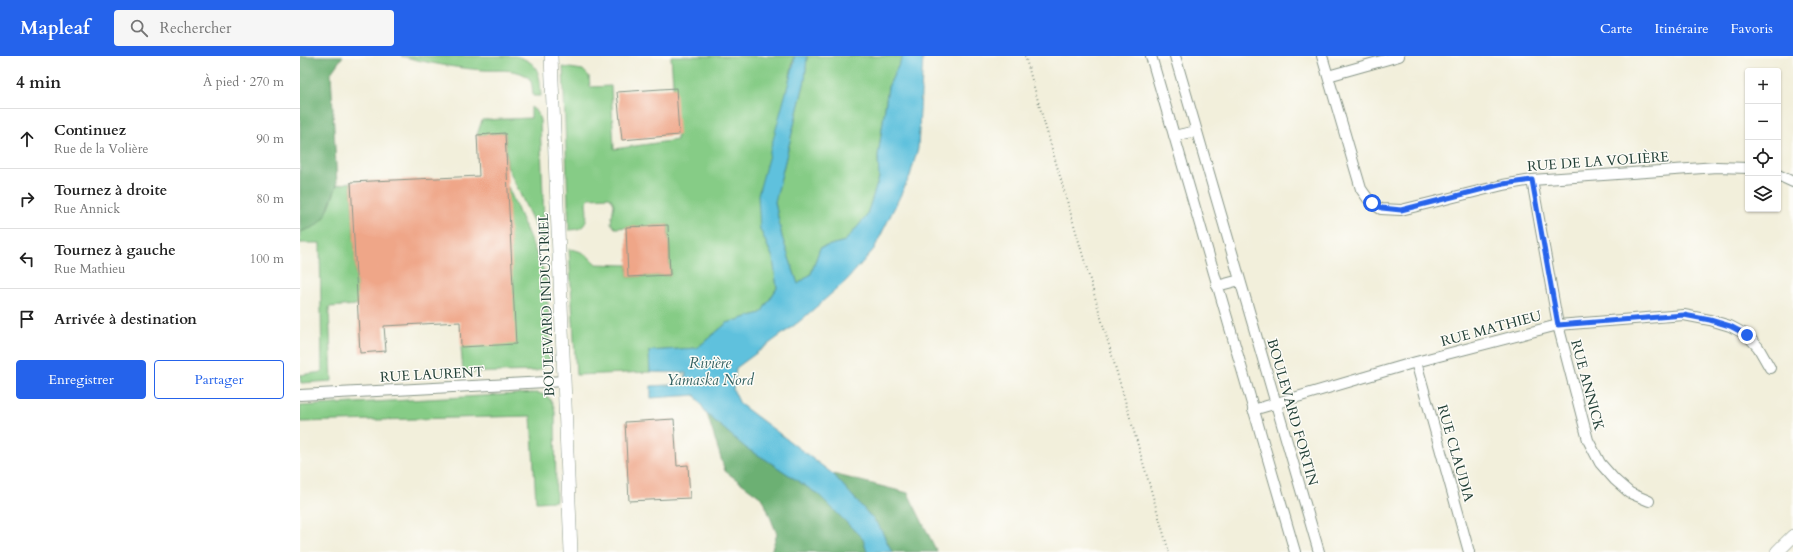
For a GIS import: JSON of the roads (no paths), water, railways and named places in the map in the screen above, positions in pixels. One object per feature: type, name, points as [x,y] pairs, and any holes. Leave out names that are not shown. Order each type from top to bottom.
[{"type":"street","name":"BOULEVARD INDUSTRIEL","points":[[551,56],[571,552]]},
{"type":"street","points":[[1150,56],[1295,552]]},
{"type":"street","name":"BOULEVARD FORTIN","points":[[1175,56],[1319,552]]},
{"type":"street","name":"RUE DE LA VOLIÈRE","points":[[1322,56],[1361,189],[1372,203],[1382,208],[1401,210],[1503,184],[1532,180],[1717,167],[1745,168]]},
{"type":"street","points":[[1328,76],[1399,56]]},
{"type":"street","points":[[1174,136],[1196,131]]},
{"type":"street","points":[[1780,176],[1793,182]]},
{"type":"street","name":"RUE ANNICK","points":[[1532,180],[1558,325],[1588,440],[1600,463],[1630,493],[1649,501]]},
{"type":"street","points":[[1217,286],[1240,280]]},
{"type":"street","name":"RUE MATHIEU","points":[[1253,410],[1416,362],[1558,325],[1684,315],[1710,320],[1730,326],[1747,335],[1758,347],[1770,368]]},
{"type":"street","name":"RUE CLAUDIA","points":[[1416,362],[1469,552]]},
{"type":"street","name":"RUE LAURENT","points":[[300,395],[565,381]]},
{"type":"street","points":[[1778,552],[1793,536]]},
{"type":"water","name":"Rivière Yamaska Nord","points":[[794,56],[807,56],[805,80],[775,202],[782,237],[798,284],[811,274],[820,248],[845,241],[866,217],[879,178],[878,156],[888,87],[903,56],[923,56],[918,148],[910,176],[874,249],[846,281],[800,321],[736,368],[733,389],[740,404],[833,474],[879,526],[892,552],[867,552],[863,539],[819,495],[746,448],[707,414],[695,395],[651,398],[651,386],[685,384],[686,373],[650,372],[649,351],[697,348],[727,323],[761,313],[777,288],[773,258],[760,229],[758,195],[794,63]]}]
